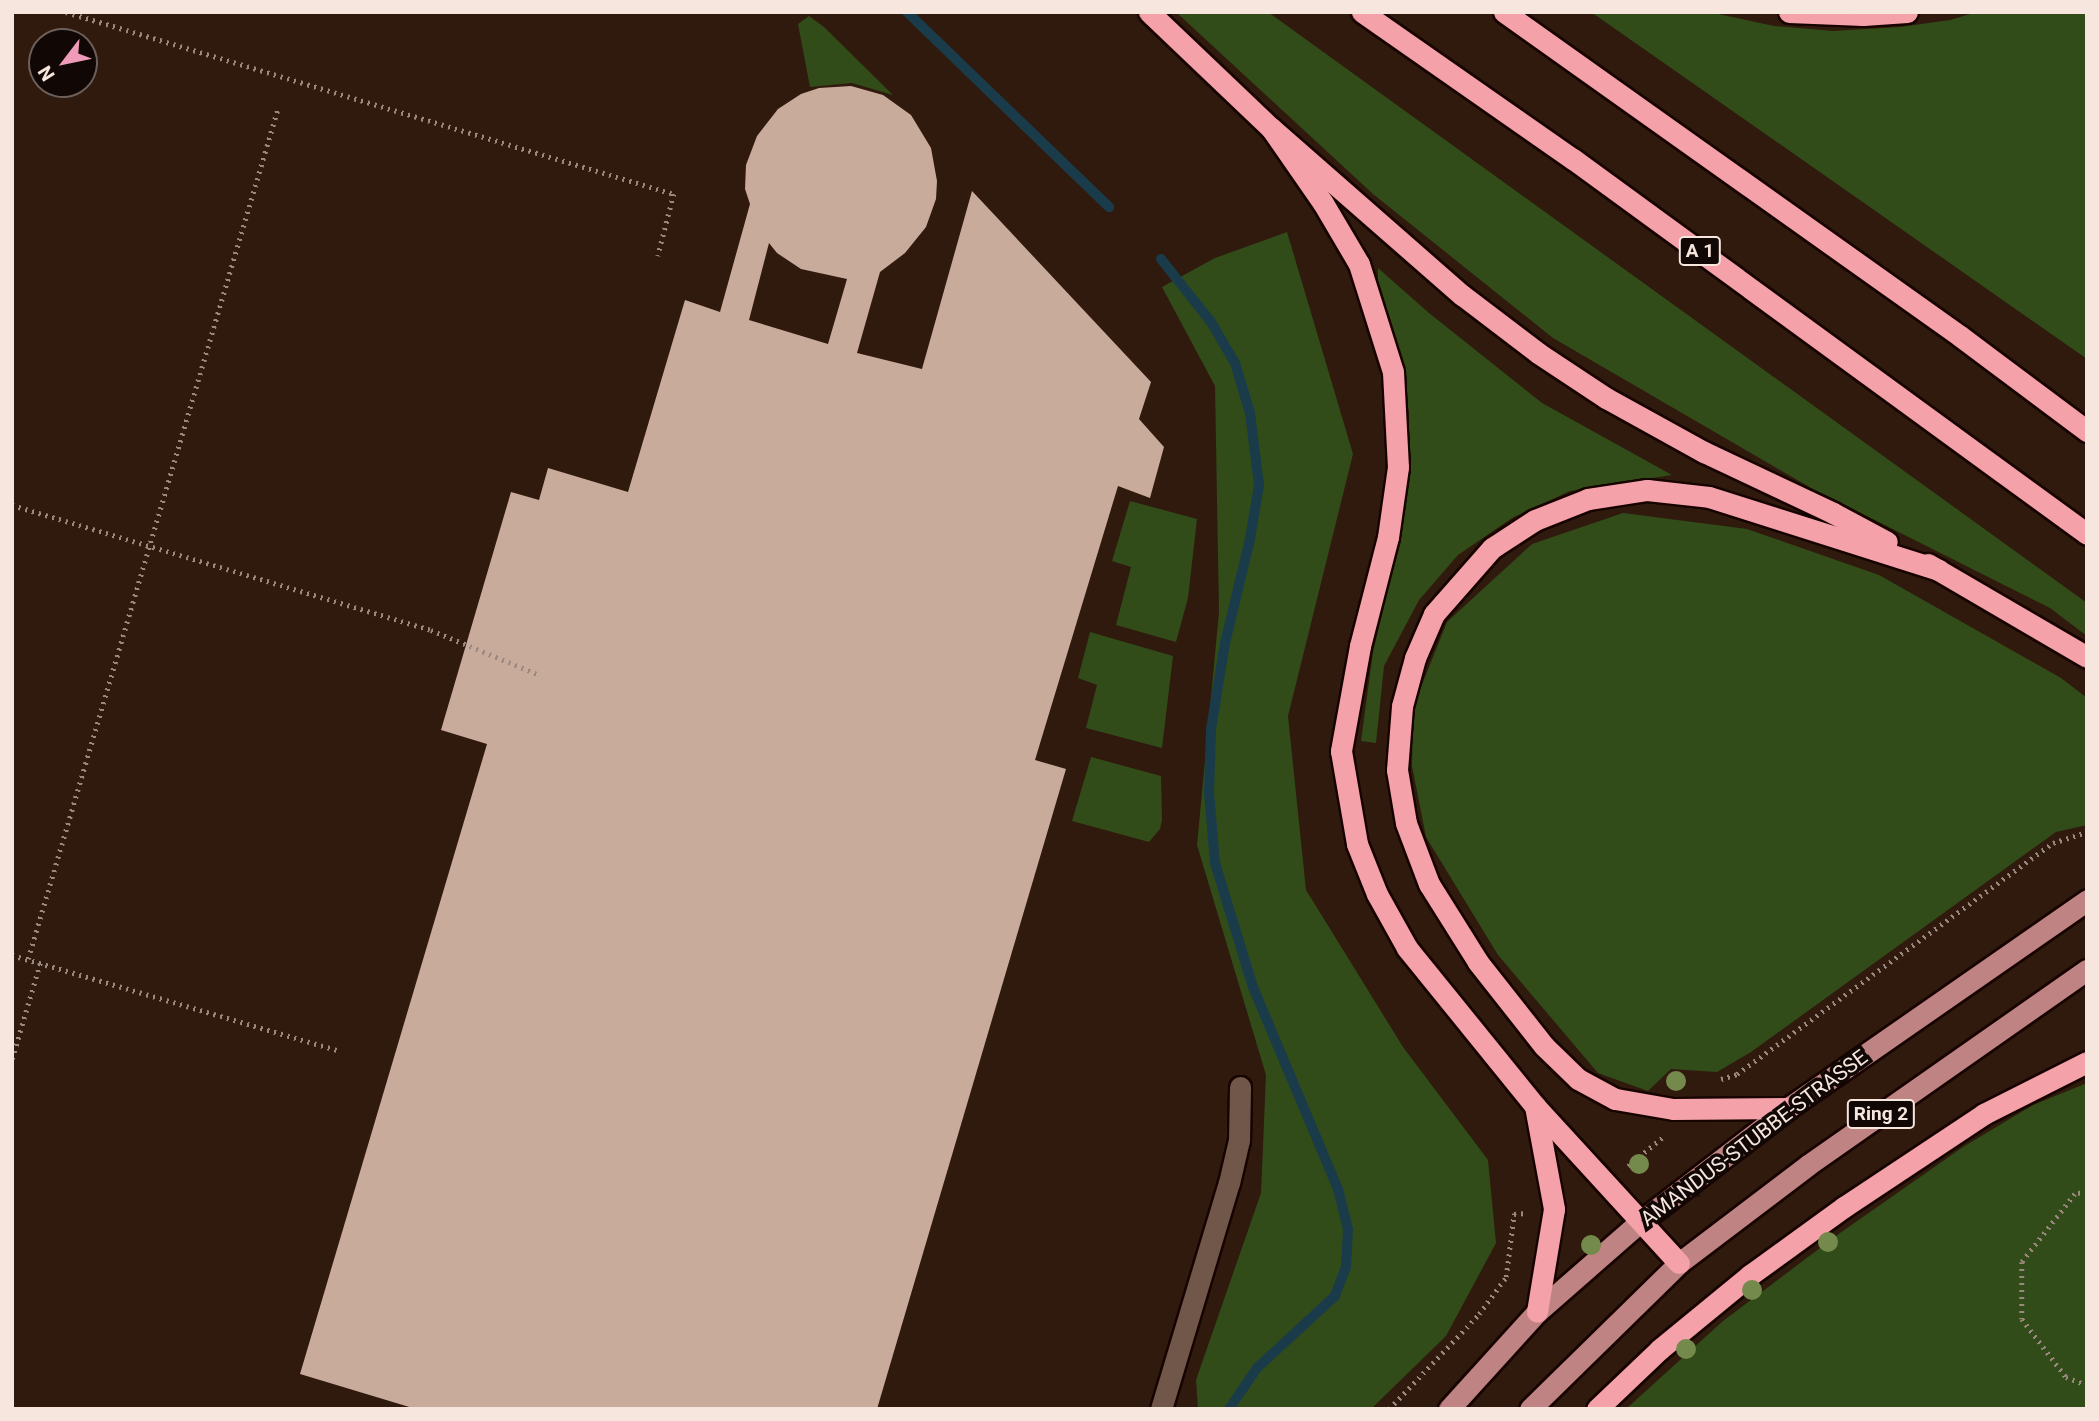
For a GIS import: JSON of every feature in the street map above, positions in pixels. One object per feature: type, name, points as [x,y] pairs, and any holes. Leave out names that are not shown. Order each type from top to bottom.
[{"type":"highway","points":[[1149,12],[1271,128],[1462,295],[1538,353],[1606,398],[1704,452],[1833,513],[1939,570],[2087,657]]},
{"type":"highway","name":"A 1","points":[[1362,12],[1573,159],[2087,534]]},
{"type":"highway","points":[[1504,12],[1982,351],[2087,430]]},
{"type":"highway","points":[[1789,12],[1863,15],[1907,12]]},
{"type":"highway","points":[[1271,128],[1323,203],[1359,264],[1393,372],[1398,467],[1388,537],[1360,646],[1341,751],[1357,844],[1377,894],[1406,948],[1535,1105],[1679,1263]]},
{"type":"highway","points":[[1982,351],[2087,412]]},
{"type":"highway","points":[[1788,1108],[1673,1109],[1615,1099],[1578,1079],[1544,1046],[1478,962],[1429,884],[1406,823],[1397,770],[1402,706],[1415,657],[1434,614],[1492,548],[1535,520],[1588,499],[1647,491],[1709,497],[1939,570]]},
{"type":"highway","points":[[1597,1409],[1660,1349],[1750,1275],[1844,1207],[1984,1114],[2087,1062]]},
{"type":"highway","points":[[1535,1105],[1554,1209],[1537,1312]]},
{"type":"main road","name":"AMANDUS-STUBBE-STRASSE","points":[[1449,1409],[1537,1312],[1641,1221],[1788,1108],[2087,900]]},
{"type":"main road","name":"Ring 2","points":[[1530,1409],[1679,1263],[1808,1165],[2087,970]]},
{"type":"lane","points":[[1161,1409],[1229,1183],[1239,1140],[1240,1087]]},
{"type":"path","points":[[66,12],[674,194],[658,256]]},
{"type":"path","points":[[28,959],[278,108]]},
{"type":"path","points":[[12,505],[431,629],[537,674]]},
{"type":"path","points":[[12,955],[337,1050]]},
{"type":"path","points":[[12,1059],[40,963]]},
{"type":"path","points":[[2087,1192],[2075,1195],[2021,1262],[2022,1319],[2066,1377],[2087,1385]]},
{"type":"green space","points":[[1176,12],[1268,12],[2087,603],[2087,636],[2050,608],[1811,488],[1553,338],[1373,194]]},
{"type":"green space","points":[[1591,12],[1709,12],[1774,26],[1833,31],[1900,27],[1950,20],[1977,12],[2087,12],[2087,359]]},
{"type":"green space","points":[[809,16],[824,27],[893,95],[852,83],[810,87],[798,24]]},
{"type":"green space","points":[[1287,232],[1353,454],[1288,716],[1306,890],[1403,1047],[1488,1160],[1496,1243],[1446,1336],[1371,1409],[1198,1409],[1196,1380],[1261,1193],[1266,1075],[1197,845],[1219,612],[1215,386],[1162,287],[1215,258]]},
{"type":"green space","points":[[1378,268],[1429,313],[1542,403],[1672,475],[1570,491],[1512,518],[1458,555],[1419,600],[1384,666],[1376,743],[1361,741],[1373,652],[1399,541],[1409,411],[1378,285]]},
{"type":"green space","points":[[1130,501],[1197,519],[1188,598],[1176,642],[1116,625],[1131,567],[1112,561]]},
{"type":"green space","points":[[1623,513],[1747,529],[1879,575],[2061,678],[2087,698],[2087,825],[2056,832],[1751,1052],[1717,1072],[1671,1069],[1648,1091],[1598,1073],[1498,955],[1426,837],[1412,766],[1413,707],[1447,622],[1532,544]]},
{"type":"green space","points":[[1090,632],[1173,656],[1162,748],[1086,728],[1097,685],[1078,678]]},
{"type":"green space","points":[[1091,757],[1161,776],[1162,820],[1160,829],[1149,842],[1072,821]]},
{"type":"green space","points":[[2087,1083],[2087,1409],[1626,1409],[1723,1321],[1840,1233],[1963,1147],[2033,1105]]},
{"type":"building","points":[[851,86],[883,95],[911,115],[931,148],[937,181],[936,199],[926,227],[905,253],[880,272],[857,353],[922,369],[972,191],[1151,382],[1139,419],[1164,447],[1150,498],[1118,486],[1035,760],[1066,769],[877,1409],[416,1409],[300,1374],[487,744],[441,730],[511,492],[539,500],[548,468],[628,492],[685,300],[720,312],[750,204],[745,189],[746,165],[757,136],[778,109],[801,94],[819,88]],"holes":[[[769,243],[777,253],[801,269],[847,279],[828,344],[749,320]]]},
{"type":"waterway","points":[[907,12],[1109,207]]},
{"type":"waterway","points":[[1161,259],[1211,322],[1235,363],[1250,413],[1259,485],[1250,539],[1225,643],[1211,729],[1209,792],[1215,863],[1253,987],[1338,1189],[1348,1229],[1346,1267],[1335,1296],[1257,1368],[1229,1409]]}]
